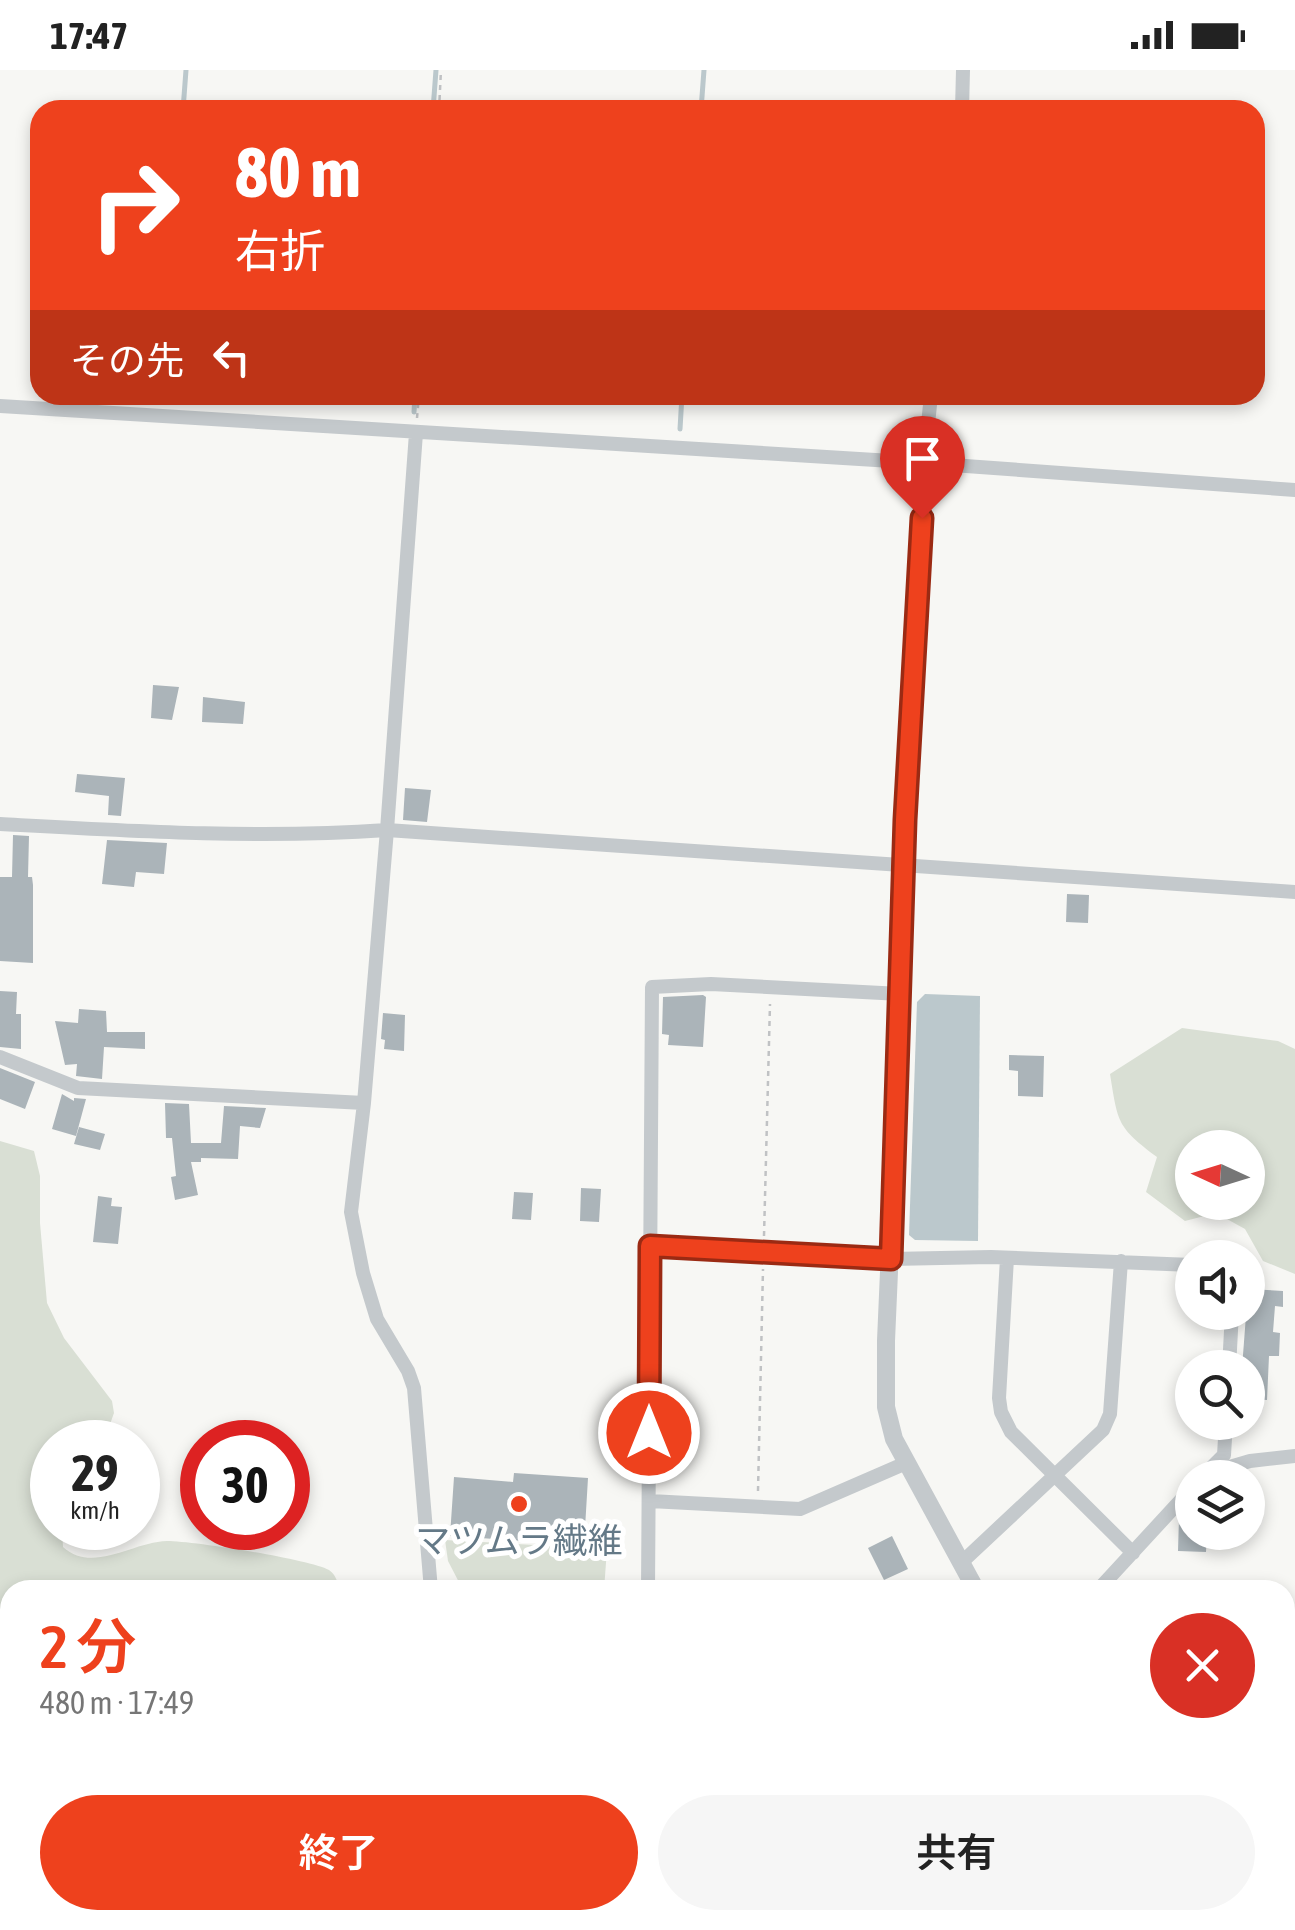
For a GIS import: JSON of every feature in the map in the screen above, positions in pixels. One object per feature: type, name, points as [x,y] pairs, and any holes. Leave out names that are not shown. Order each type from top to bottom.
[{"type":"street","points":[[962,100],[963,70]]},
{"type":"street","points":[[930,405],[904,867],[886,1407],[894,1440],[970,1580]]},
{"type":"street","points":[[0,406],[1295,490]]},
{"type":"street","points":[[416,434],[387,830],[352,1212],[377,1320],[414,1388],[429,1580]]},
{"type":"street","points":[[0,824],[192,832],[329,834],[387,830],[1295,892]]},
{"type":"street","points":[[648,1580],[652,986],[710,984],[902,994]]},
{"type":"street","points":[[0,1057],[78,1088],[364,1103]]},
{"type":"street","points":[[650,1246],[891,1259],[1007,1258],[1175,1264]]},
{"type":"street","points":[[1007,1258],[1001,1412],[1011,1432],[1133,1553]]},
{"type":"street","points":[[961,1563],[1103,1430],[1110,1414],[1121,1261]]},
{"type":"street","points":[[1259,1460],[1295,1456]]},
{"type":"street","points":[[650,1501],[800,1509],[906,1463]]},
{"type":"street","points":[[1107,1580],[1175,1507]]},
{"type":"path","points":[[440,100],[442,70]]},
{"type":"path","points":[[416,434],[418,405]]},
{"type":"shaded area","points":[[925,994],[980,996],[978,1241],[915,1240],[909,1235],[917,1002]]},
{"type":"shaded area","points":[[1182,1028],[1278,1041],[1295,1049],[1295,1274],[1265,1262],[1265,1240],[1251,1240],[1245,1229],[1229,1220],[1265,1220],[1265,1130],[1175,1130],[1175,1214],[1146,1192],[1157,1157],[1127,1130],[1115,1103],[1110,1074]]},
{"type":"shaded area","points":[[0,1141],[34,1151],[40,1176],[47,1303],[64,1338],[112,1401],[114,1413],[111,1420],[30,1420],[30,1550],[68,1550],[87,1558],[128,1550],[160,1550],[160,1542],[167,1541],[180,1542],[180,1550],[240,1550],[298,1561],[329,1570],[336,1580],[0,1580]]},
{"type":"shaded area","points":[[445,1540],[607,1549],[605,1580],[458,1580],[448,1561]]},
{"type":"building","points":[[153,685],[179,687],[172,720],[151,718]]},
{"type":"building","points":[[203,697],[245,702],[243,724],[202,722]]},
{"type":"building","points":[[77,774],[125,778],[121,816],[108,815],[109,796],[75,792]]},
{"type":"building","points":[[405,788],[431,790],[427,822],[403,820]]},
{"type":"building","points":[[13,835],[29,836],[33,963],[0,961],[0,877],[12,877]]},
{"type":"building","points":[[107,840],[167,843],[164,874],[136,872],[134,887],[102,884]]},
{"type":"building","points":[[1067,894],[1089,895],[1088,923],[1066,922]]},
{"type":"building","points":[[0,991],[17,992],[21,1049],[0,1047]]},
{"type":"building","points":[[703,995],[703,1047],[668,1045],[669,1035],[662,1034],[663,997]]},
{"type":"building","points":[[79,1009],[106,1011],[107,1032],[145,1032],[145,1049],[104,1047],[102,1079],[76,1076],[77,1064],[65,1065],[55,1021],[78,1023]]},
{"type":"building","points":[[383,1013],[405,1015],[404,1051],[384,1049]]},
{"type":"building","points":[[1009,1055],[1044,1056],[1043,1097],[1018,1096],[1018,1071],[1009,1070]]},
{"type":"building","points":[[0,1068],[35,1082],[25,1109],[0,1099]]},
{"type":"building","points":[[62,1094],[74,1101],[86,1099],[76,1136],[52,1129]]},
{"type":"building","points":[[165,1103],[189,1104],[191,1143],[221,1143],[224,1106],[266,1108],[260,1128],[240,1126],[238,1159],[201,1158],[201,1162],[191,1162],[198,1195],[175,1200],[171,1177],[176,1176],[172,1138],[166,1138]]},
{"type":"building","points":[[79,1127],[105,1134],[100,1150],[74,1144]]},
{"type":"building","points":[[581,1188],[601,1189],[599,1222],[580,1221]]},
{"type":"building","points":[[514,1192],[533,1193],[531,1220],[512,1219]]},
{"type":"building","points":[[98,1196],[112,1198],[111,1206],[122,1207],[118,1244],[93,1242]]},
{"type":"building","points":[[1265,1290],[1283,1291],[1283,1307],[1275,1306],[1273,1332],[1280,1333],[1279,1356],[1269,1356],[1267,1400],[1265,1350],[1243,1350],[1245,1330],[1265,1330]]},
{"type":"building","name":"マツムラ繊維","points":[[514,1473],[588,1478],[584,1545],[450,1536],[454,1477],[513,1482]]},
{"type":"building","points":[[892,1536],[908,1569],[884,1580],[868,1548]]},
{"type":"waterway","points":[[184,100],[186,70]]},
{"type":"waterway","points":[[434,100],[436,70]]},
{"type":"waterway","points":[[702,100],[704,70]]},
{"type":"waterway","points":[[414,405],[414,412]]},
{"type":"waterway","points":[[680,429],[681,405]]},
{"type":"place","name":"マツムラ繊維","points":[[519,1504]]},
{"type":"route","points":[[649,1433],[650,1246],[891,1259],[905,820],[922,518]]}]
